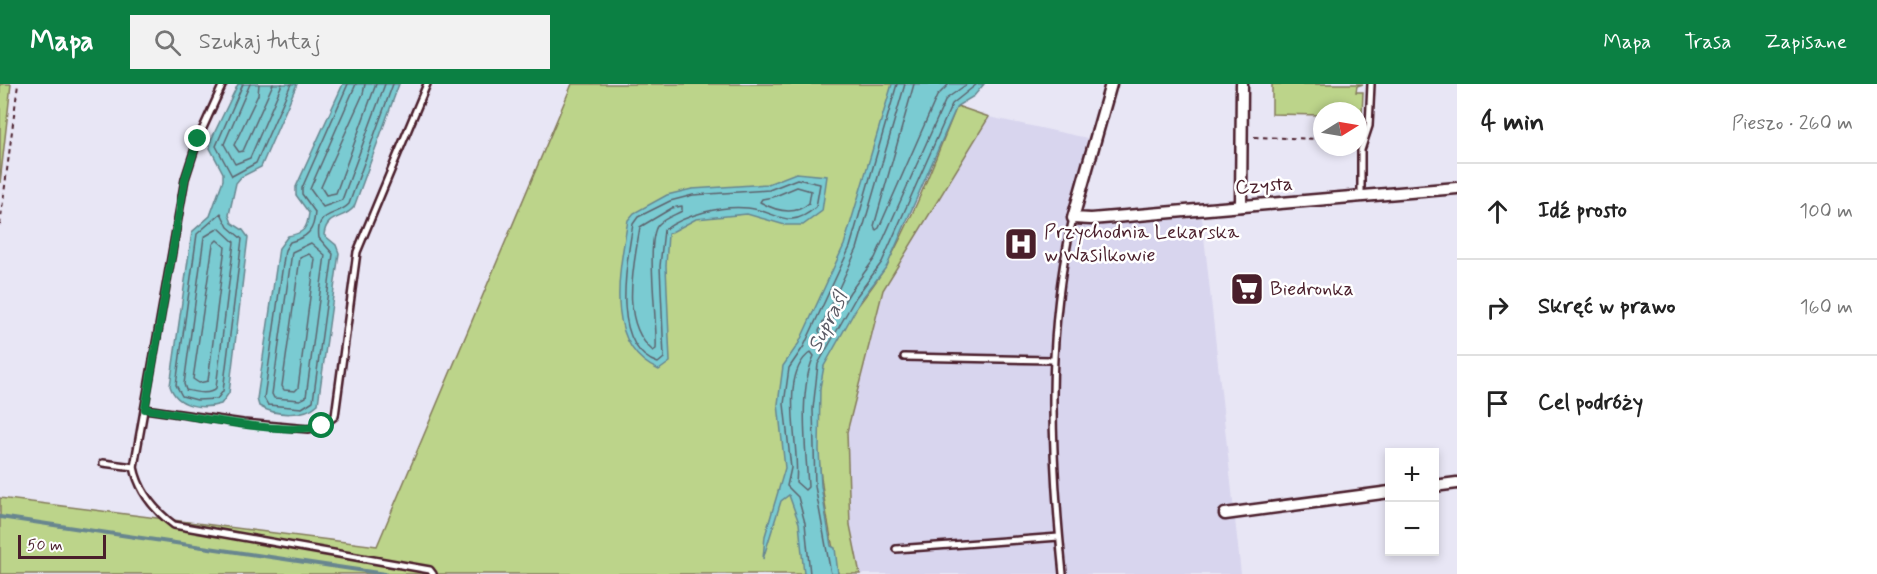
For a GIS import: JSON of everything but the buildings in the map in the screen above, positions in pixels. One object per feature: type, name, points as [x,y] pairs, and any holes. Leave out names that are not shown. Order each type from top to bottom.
[{"type":"street","points":[[1073,218],[1111,84]]},
{"type":"street","points":[[1241,206],[1242,84]]},
{"type":"street","name":"Czysta","points":[[1073,218],[1457,188]]},
{"type":"street","points":[[1439,485],[1457,483]]},
{"type":"street","points":[[1226,514],[1385,493]]},
{"type":"lane","points":[[223,84],[198,139],[185,179],[134,467],[136,478],[154,510],[174,525],[430,570],[433,574]]},
{"type":"lane","points":[[145,409],[243,423],[308,429],[322,426],[335,416],[357,252],[427,84]]},
{"type":"lane","points":[[1361,196],[1362,150],[1370,126],[1371,84]]},
{"type":"lane","points":[[1063,574],[1059,537],[1052,360],[1064,257],[1073,218]]},
{"type":"lane","points":[[904,357],[1052,360]]},
{"type":"lane","points":[[103,463],[134,467]]},
{"type":"lane","points":[[896,549],[1059,537]]},
{"type":"path","points":[[0,225],[18,84]]},
{"type":"path","points":[[1254,137],[1313,138]]},
{"type":"shaded area","points":[[989,117],[1087,138],[1068,226],[1202,218],[1241,574],[860,574],[850,525],[847,432],[883,290]]},
{"type":"green space","points":[[0,84],[11,84],[0,183]]},
{"type":"green space","points":[[572,84],[906,84],[849,254],[790,376],[821,574],[0,574],[0,498],[377,546]]},
{"type":"green space","points":[[1272,84],[1363,84],[1357,86],[1356,92],[1363,92],[1363,102],[1313,102],[1313,115],[1272,114]]},
{"type":"green space","points":[[957,106],[989,117],[883,290],[847,432],[850,525],[860,574],[838,574],[824,499],[818,446],[817,419],[823,368],[835,340],[879,277],[907,226]]},
{"type":"water","points":[[238,84],[297,84],[261,167],[241,177],[236,183],[229,215],[232,223],[243,230],[248,237],[229,393],[221,404],[206,407],[184,403],[173,393],[170,386],[192,232],[210,216],[223,180],[223,173],[210,148],[211,140]]},
{"type":"water","points":[[343,84],[399,84],[354,207],[332,220],[325,228],[324,235],[336,245],[339,253],[318,404],[298,413],[273,412],[259,406],[257,399],[279,248],[288,236],[301,232],[307,223],[309,213],[296,195],[296,187]]},
{"type":"water","name":"Supraśl","points":[[892,84],[984,84],[974,96],[957,106],[887,266],[861,300],[824,366],[820,388],[821,486],[831,546],[835,548],[838,574],[804,574],[799,523],[789,495],[781,501],[763,559],[765,536],[785,468],[778,404],[783,366],[799,343],[844,245]]},
{"type":"water","points":[[796,173],[827,176],[822,211],[803,225],[785,225],[747,214],[696,219],[668,234],[666,266],[670,362],[659,370],[641,359],[629,343],[622,325],[619,304],[621,260],[628,220],[634,213],[667,195],[692,189],[768,184]]},
{"type":"waterway","points":[[0,517],[385,574]]},
{"type":"place","name":"Przychodnia Lekarska w Wasilkowie","points":[[1021,244]]},
{"type":"place","name":"Biedronka","points":[[1247,289]]},
{"type":"route","points":[[198,139],[185,179],[145,409],[243,423],[308,429],[322,426]]}]
